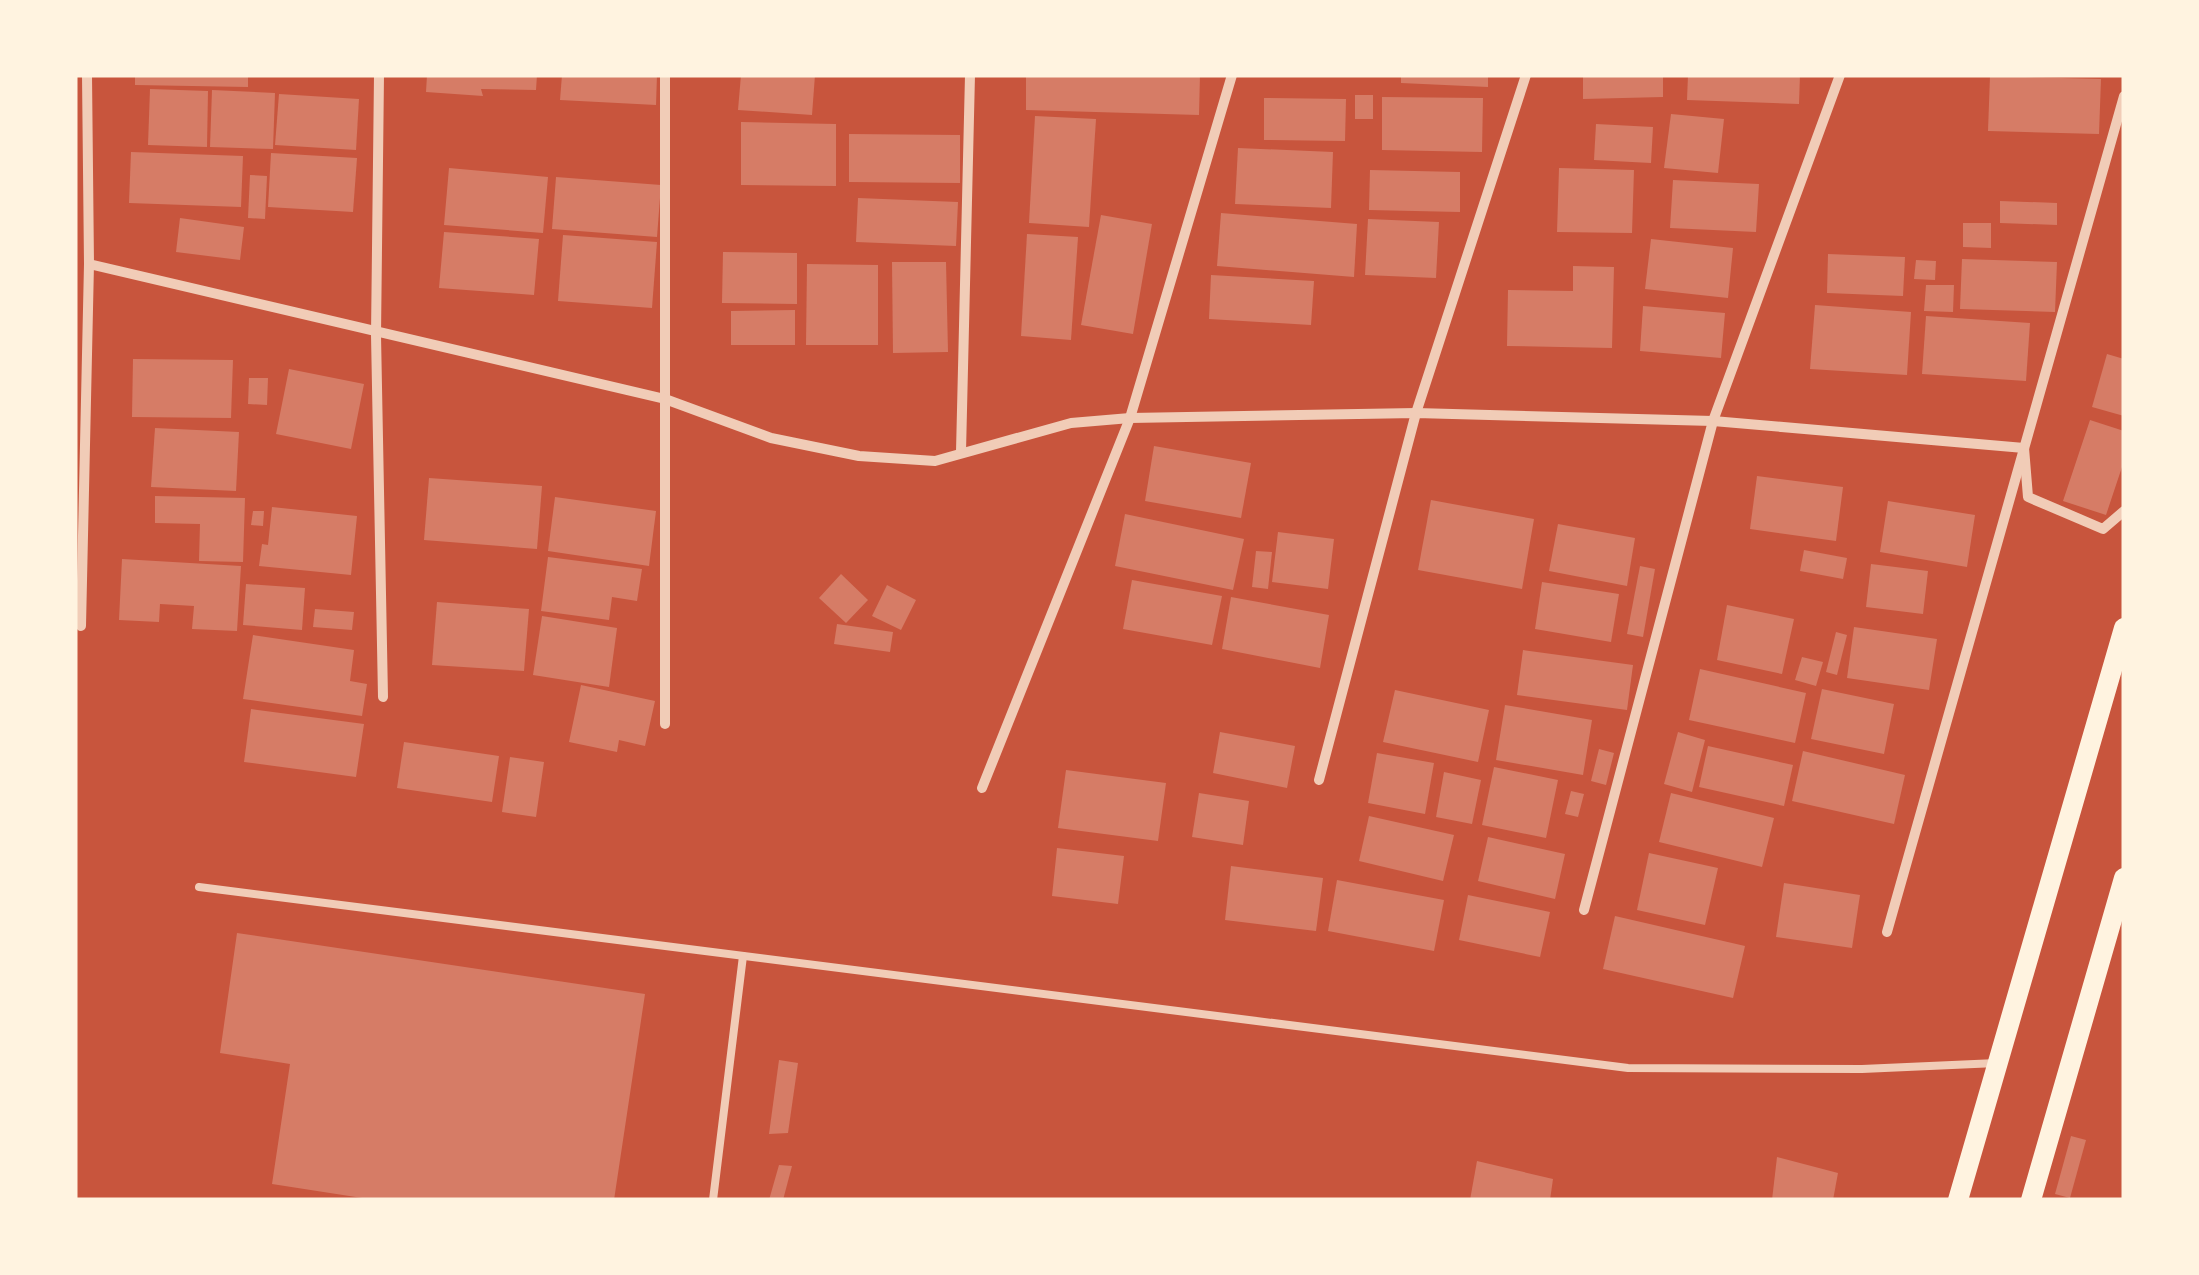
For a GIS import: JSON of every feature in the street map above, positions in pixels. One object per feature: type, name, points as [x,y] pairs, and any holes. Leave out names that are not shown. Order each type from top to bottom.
[{"type":"main road","points":[[1958,1200],[2124,628]]},
{"type":"main road","points":[[2031,1200],[2124,878]]},
{"type":"street","points":[[81,626],[89,264],[86,75]]},
{"type":"street","points":[[379,75],[376,334],[384,697]]},
{"type":"street","points":[[665,75],[665,724]]},
{"type":"street","points":[[961,452],[970,75]]},
{"type":"street","points":[[982,788],[1130,418],[1232,75]]},
{"type":"street","points":[[1319,780],[1416,413],[1526,75]]},
{"type":"street","points":[[1584,910],[1713,421],[1840,75]]},
{"type":"street","points":[[1887,932],[2124,96]]},
{"type":"street","points":[[89,264],[665,399],[771,438],[859,456],[935,461],[1071,422],[1416,413],[1713,421],[2024,448]]},
{"type":"street","points":[[2024,448],[2028,497],[2103,529],[2124,511]]},
{"type":"lane","points":[[199,887],[1628,1068],[1862,1069],[1997,1063]]},
{"type":"lane","points":[[713,1200],[742,956]]},
{"type":"building","points":[[135,75],[248,75],[248,87],[135,85]]},
{"type":"building","points":[[427,75],[537,75],[536,90],[481,89],[483,96],[426,92]]},
{"type":"building","points":[[562,75],[657,75],[656,105],[560,100]]},
{"type":"building","points":[[741,75],[815,75],[812,115],[738,110]]},
{"type":"building","points":[[1026,75],[1200,75],[1199,115],[1026,110]]},
{"type":"building","points":[[1401,75],[1488,75],[1488,87],[1401,83]]},
{"type":"building","points":[[1583,75],[1663,75],[1663,97],[1583,99]]},
{"type":"building","points":[[1688,75],[1800,75],[1799,104],[1687,100]]},
{"type":"building","points":[[1990,76],[2101,79],[2099,134],[1988,131]]},
{"type":"building","points":[[150,89],[208,91],[207,147],[148,145]]},
{"type":"building","points":[[212,90],[275,93],[273,149],[210,147]]},
{"type":"building","points":[[279,94],[359,99],[356,150],[275,145]]},
{"type":"building","points":[[1355,95],[1373,95],[1373,119],[1355,119]]},
{"type":"building","points":[[1382,97],[1483,98],[1482,152],[1382,150]]},
{"type":"building","points":[[1264,98],[1346,99],[1345,141],[1264,140]]},
{"type":"building","points":[[1671,114],[1724,119],[1718,173],[1664,168]]},
{"type":"building","points":[[1035,116],[1096,119],[1089,227],[1029,223]]},
{"type":"building","points":[[741,122],[836,124],[836,186],[741,185]]},
{"type":"building","points":[[1596,124],[1653,127],[1651,163],[1594,160]]},
{"type":"building","points":[[849,134],[960,135],[960,183],[849,182]]},
{"type":"building","points":[[1238,148],[1333,152],[1331,208],[1235,204]]},
{"type":"building","points":[[131,152],[243,156],[241,207],[129,203]]},
{"type":"building","points":[[271,153],[357,158],[353,212],[268,207]]},
{"type":"building","points":[[449,168],[548,177],[543,233],[444,225]]},
{"type":"building","points":[[1559,168],[1634,170],[1632,233],[1557,232]]},
{"type":"building","points":[[1370,170],[1460,172],[1460,212],[1369,210]]},
{"type":"building","points":[[250,175],[267,176],[265,219],[248,218]]},
{"type":"building","points":[[556,177],[661,185],[657,237],[552,229]]},
{"type":"building","points":[[1673,180],[1759,184],[1756,232],[1670,228]]},
{"type":"building","points":[[858,198],[958,202],[956,246],[856,242]]},
{"type":"building","points":[[2000,201],[2057,203],[2057,225],[2000,223]]},
{"type":"building","points":[[1221,213],[1357,224],[1354,277],[1217,266]]},
{"type":"building","points":[[1101,215],[1152,224],[1133,334],[1081,325]]},
{"type":"building","points":[[180,218],[244,227],[240,260],[176,252]]},
{"type":"building","points":[[1368,219],[1439,222],[1436,278],[1365,275]]},
{"type":"building","points":[[1963,223],[1991,223],[1991,248],[1963,247]]},
{"type":"building","points":[[444,232],[539,239],[534,295],[439,288]]},
{"type":"building","points":[[1027,234],[1078,237],[1071,340],[1021,336]]},
{"type":"building","points":[[563,235],[657,242],[652,308],[558,301]]},
{"type":"building","points":[[1651,239],[1733,248],[1728,298],[1645,289]]},
{"type":"building","points":[[723,252],[797,253],[797,304],[722,303]]},
{"type":"building","points":[[1828,254],[1905,257],[1903,296],[1827,293]]},
{"type":"building","points":[[1962,259],[2057,262],[2055,312],[1960,309]]},
{"type":"building","points":[[1916,260],[1936,261],[1935,280],[1914,279]]},
{"type":"building","points":[[892,262],[946,262],[948,352],[893,353]]},
{"type":"building","points":[[807,264],[878,265],[878,345],[806,345]]},
{"type":"building","points":[[1573,266],[1614,267],[1612,348],[1507,346],[1508,290],[1573,291]]},
{"type":"building","points":[[1211,275],[1314,281],[1311,325],[1209,319]]},
{"type":"building","points":[[1926,285],[1954,285],[1953,312],[1924,311]]},
{"type":"building","points":[[1815,305],[1911,312],[1907,375],[1810,369]]},
{"type":"building","points":[[1643,306],[1725,313],[1721,358],[1640,351]]},
{"type":"building","points":[[795,310],[795,345],[731,345],[731,311]]},
{"type":"building","points":[[1926,316],[2030,323],[2026,381],[1922,374]]},
{"type":"building","points":[[2107,354],[2124,359],[2124,416],[2092,407]]},
{"type":"building","points":[[133,359],[233,360],[231,418],[132,417]]},
{"type":"building","points":[[289,369],[364,384],[351,449],[276,434]]},
{"type":"building","points":[[249,378],[268,378],[267,405],[248,404]]},
{"type":"building","points":[[2090,420],[2124,431],[2124,461],[2106,515],[2063,501]]},
{"type":"building","points":[[155,428],[239,432],[236,491],[151,487]]},
{"type":"building","points":[[1154,446],[1251,463],[1241,518],[1145,501]]},
{"type":"building","points":[[1757,476],[1843,487],[1836,541],[1750,529]]},
{"type":"building","points":[[429,478],[542,486],[537,549],[424,540]]},
{"type":"building","points":[[155,496],[245,498],[243,562],[199,561],[200,524],[155,523]]},
{"type":"building","points":[[555,497],[656,511],[649,566],[548,551]]},
{"type":"building","points":[[1431,500],[1534,519],[1522,589],[1418,570]]},
{"type":"building","points":[[1888,501],[1975,515],[1967,567],[1880,552]]},
{"type":"building","points":[[272,507],[357,516],[351,575],[259,566],[262,544],[268,545]]},
{"type":"building","points":[[253,511],[264,511],[263,526],[251,525]]},
{"type":"building","points":[[1125,514],[1244,539],[1233,590],[1115,566]]},
{"type":"building","points":[[1558,524],[1635,538],[1627,586],[1549,571]]},
{"type":"building","points":[[1278,532],[1334,539],[1328,589],[1272,582]]},
{"type":"building","points":[[1804,550],[1847,558],[1843,579],[1800,571]]},
{"type":"building","points":[[1256,551],[1272,552],[1268,589],[1252,587]]},
{"type":"building","points":[[548,557],[642,569],[637,601],[612,597],[609,620],[541,611]]},
{"type":"building","points":[[122,559],[241,566],[237,631],[192,629],[194,606],[160,604],[159,622],[119,620]]},
{"type":"building","points":[[1871,564],[1928,571],[1923,614],[1866,607]]},
{"type":"building","points":[[1640,566],[1655,569],[1643,637],[1627,634]]},
{"type":"building","points":[[841,574],[868,600],[846,623],[819,598]]},
{"type":"building","points":[[1132,580],[1222,596],[1212,645],[1123,629]]},
{"type":"building","points":[[1542,582],[1619,594],[1611,642],[1535,629]]},
{"type":"building","points":[[246,584],[305,588],[302,630],[243,625]]},
{"type":"building","points":[[887,585],[916,600],[901,630],[872,616]]},
{"type":"building","points":[[1231,597],[1329,615],[1320,668],[1222,649]]},
{"type":"building","points":[[437,602],[529,609],[524,671],[432,665]]},
{"type":"building","points":[[1727,605],[1794,619],[1782,674],[1717,660]]},
{"type":"building","points":[[315,609],[354,612],[352,630],[313,627]]},
{"type":"building","points":[[542,616],[617,628],[609,687],[533,675]]},
{"type":"building","points":[[837,624],[893,632],[890,652],[834,644]]},
{"type":"building","points":[[1854,627],[1937,639],[1929,690],[1847,678]]},
{"type":"building","points":[[1836,632],[1847,635],[1837,675],[1826,672]]},
{"type":"building","points":[[253,635],[354,650],[350,681],[367,684],[362,716],[243,699]]},
{"type":"building","points":[[1523,650],[1633,665],[1627,710],[1517,695]]},
{"type":"building","points":[[1802,657],[1823,662],[1816,686],[1795,680]]},
{"type":"building","points":[[1700,669],[1806,693],[1795,743],[1689,720]]},
{"type":"building","points":[[581,685],[655,701],[645,746],[619,740],[617,752],[569,742]]},
{"type":"building","points":[[1822,689],[1894,704],[1884,754],[1811,739]]},
{"type":"building","points":[[1395,690],[1489,710],[1478,762],[1383,742]]},
{"type":"building","points":[[1505,705],[1592,720],[1583,775],[1496,760]]},
{"type":"building","points":[[251,709],[364,724],[356,777],[244,762]]},
{"type":"building","points":[[1220,732],[1295,746],[1287,788],[1213,773]]},
{"type":"building","points":[[1678,732],[1705,740],[1692,792],[1664,784]]},
{"type":"building","points":[[404,742],[499,756],[492,802],[397,788]]},
{"type":"building","points":[[1708,746],[1793,765],[1784,806],[1699,787]]},
{"type":"building","points":[[1599,749],[1614,753],[1606,785],[1591,781]]},
{"type":"building","points":[[1803,751],[1905,775],[1894,824],[1792,801]]},
{"type":"building","points":[[1377,753],[1434,763],[1425,814],[1368,803]]},
{"type":"building","points":[[510,757],[544,762],[536,817],[502,812]]},
{"type":"building","points":[[1494,767],[1558,780],[1546,838],[1482,825]]},
{"type":"building","points":[[1066,770],[1166,783],[1158,841],[1058,828]]},
{"type":"building","points":[[1444,772],[1481,780],[1472,824],[1436,817]]},
{"type":"building","points":[[1571,791],[1584,794],[1578,817],[1565,814]]},
{"type":"building","points":[[1199,793],[1249,801],[1243,845],[1192,837]]},
{"type":"building","points":[[1671,793],[1774,818],[1762,867],[1659,842]]},
{"type":"building","points":[[1369,816],[1454,835],[1443,881],[1359,861]]},
{"type":"building","points":[[1488,837],[1565,854],[1555,899],[1478,881]]},
{"type":"building","points":[[1057,848],[1124,856],[1118,904],[1052,896]]},
{"type":"building","points":[[1649,853],[1718,868],[1705,925],[1637,910]]},
{"type":"building","points":[[1231,866],[1323,878],[1316,931],[1225,920]]},
{"type":"building","points":[[1337,880],[1444,900],[1434,951],[1328,931]]},
{"type":"building","points":[[1784,883],[1860,895],[1852,948],[1776,937]]},
{"type":"building","points":[[1468,895],[1550,912],[1540,957],[1459,940]]},
{"type":"building","points":[[1615,916],[1745,946],[1733,998],[1603,969]]},
{"type":"building","points":[[237,933],[645,994],[614,1200],[375,1200],[272,1184],[290,1064],[220,1053]]},
{"type":"building","points":[[779,1060],[798,1063],[788,1133],[769,1134]]},
{"type":"building","points":[[2071,1136],[2086,1140],[2070,1198],[2055,1194]]},
{"type":"building","points":[[1777,1157],[1838,1173],[1833,1200],[1772,1200]]},
{"type":"building","points":[[1477,1161],[1553,1179],[1550,1200],[1470,1200]]},
{"type":"building","points":[[779,1165],[792,1166],[783,1200],[769,1200]]}]
